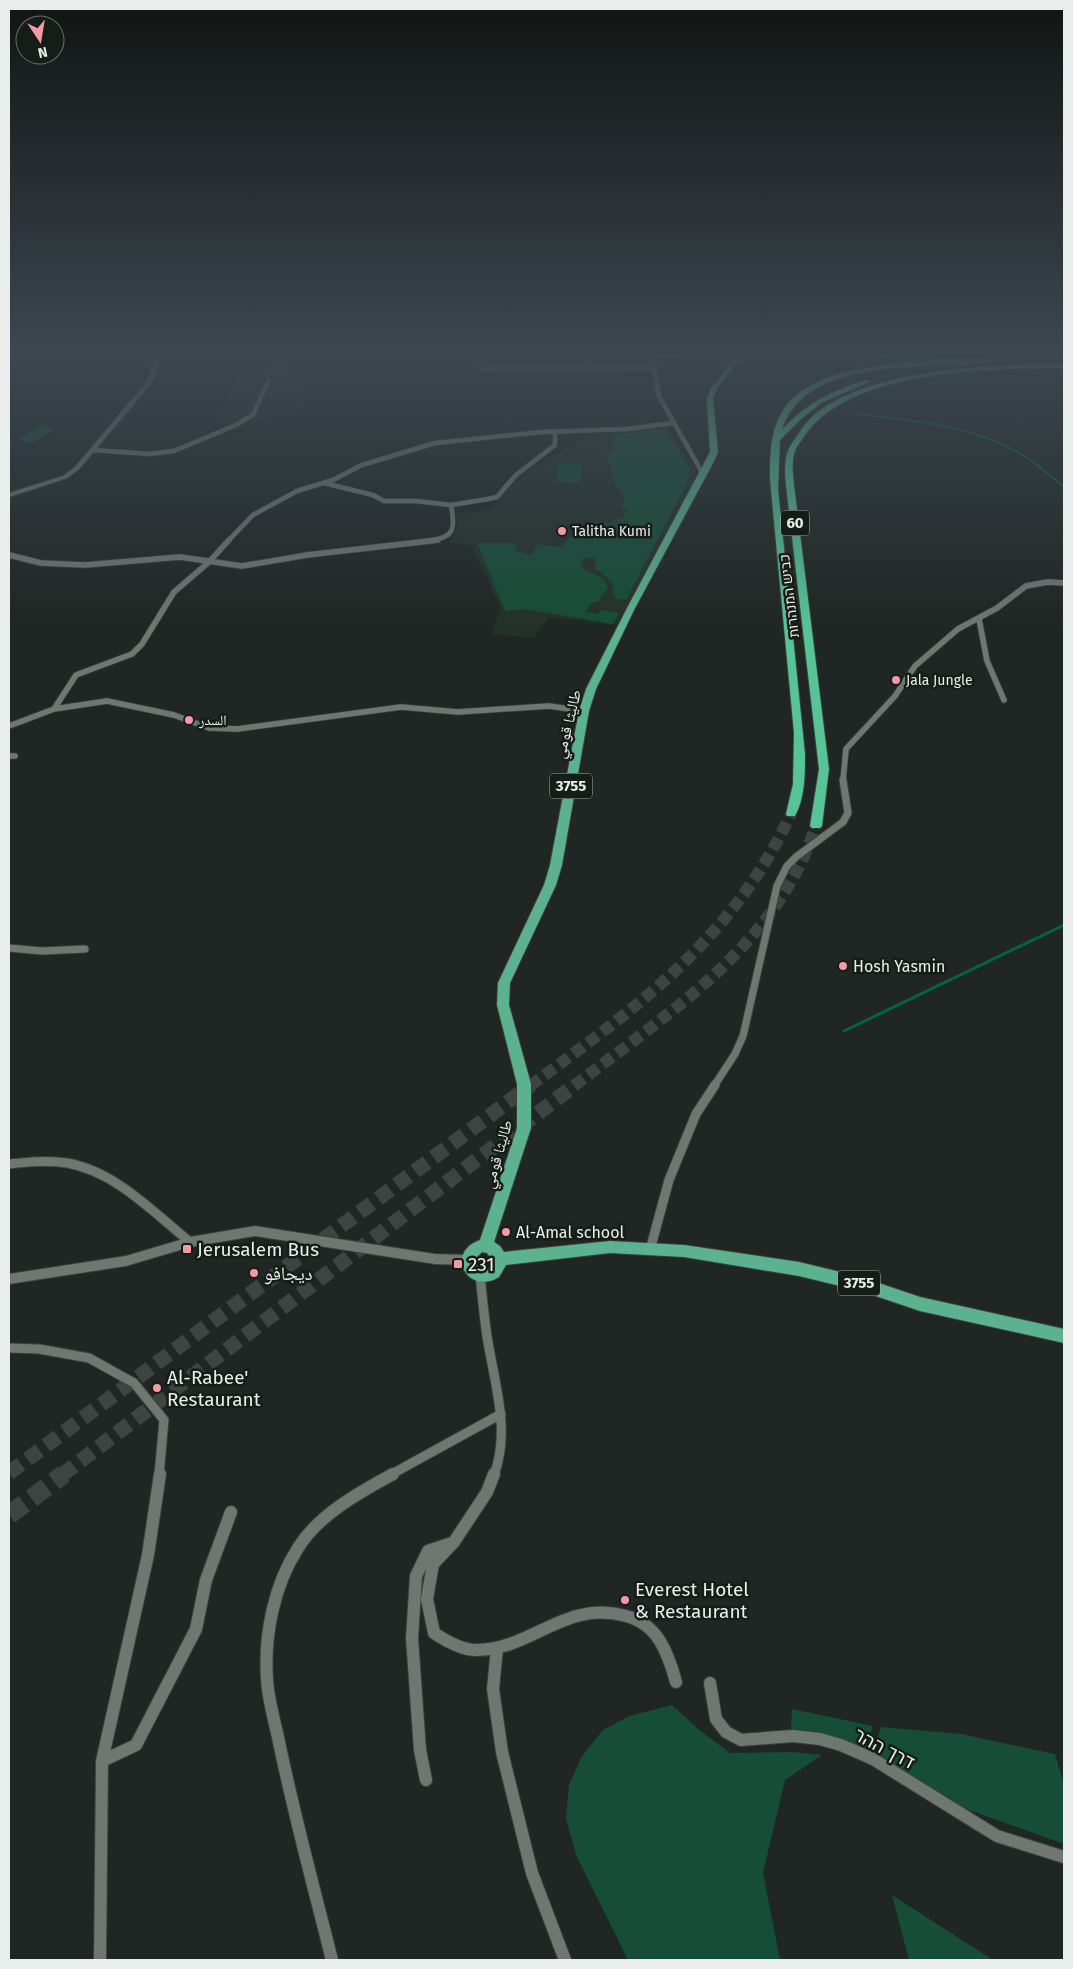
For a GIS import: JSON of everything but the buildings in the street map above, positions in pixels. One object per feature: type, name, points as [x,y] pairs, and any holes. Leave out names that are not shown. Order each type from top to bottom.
[{"type":"highway","name":"כביש המנהרות","points":[[776,444],[773,453],[774,489],[800,733],[797,800],[791,814]]},
{"type":"highway","name":"60","points":[[792,448],[794,444]]},
{"type":"highway","name":"60","points":[[792,448],[795,444]]},
{"type":"highway","name":"כביש המנהרות","points":[[792,448],[789,462],[790,485],[824,769],[816,826]]},
{"type":"main road","name":"طاليثا قومي","points":[[484,1247],[524,1128],[524,1084],[503,1005],[504,983],[550,885],[556,865],[584,711],[591,689],[630,610],[704,476],[714,452],[713,444]]},
{"type":"main road","points":[[484,1247],[494,1250],[500,1259],[500,1265],[494,1272],[480,1275],[469,1268],[468,1260],[471,1253],[484,1247]]},
{"type":"main road","name":"3755","points":[[500,1259],[610,1247],[684,1251],[799,1269],[861,1284],[920,1304],[1064,1336]]},
{"type":"street","points":[[9,495],[65,477],[77,468],[99,444]]},
{"type":"street","points":[[94,450],[150,454],[174,451],[191,444]]},
{"type":"street","points":[[54,710],[76,676],[132,654],[142,644],[174,592],[209,562],[253,515],[297,491],[322,483],[362,465],[422,445],[432,444]]},
{"type":"street","points":[[322,483],[373,495],[384,501],[416,501],[452,505],[497,497],[516,475],[555,444]]},
{"type":"street","points":[[685,444],[704,476]]},
{"type":"street","points":[[9,555],[41,563],[84,565],[180,557],[242,566],[307,555],[446,538],[455,524],[452,505]]},
{"type":"street","points":[[650,1250],[669,1179],[701,1104],[728,1067],[742,1036],[772,902],[781,877],[788,865],[801,853],[838,829],[848,813],[843,784],[844,753],[894,696],[915,666],[958,629],[979,619],[1026,586],[1064,583]]},
{"type":"street","points":[[979,619],[984,656],[1004,700]]},
{"type":"street","points":[[9,726],[54,710],[107,701],[132,704],[174,715],[209,728],[238,729],[401,708],[458,712],[549,706],[584,711]]},
{"type":"street","points":[[9,948],[42,951],[85,949]]},
{"type":"street","points":[[9,1164],[68,1163],[101,1176],[125,1191],[190,1242]]},
{"type":"street","points":[[9,1279],[126,1261],[190,1242],[256,1232],[352,1248],[435,1259],[468,1260]]},
{"type":"street","points":[[480,1275],[487,1336],[501,1414],[500,1458],[487,1492],[454,1542],[433,1564],[426,1599],[434,1633],[451,1645],[475,1650],[497,1648],[578,1613],[617,1611],[647,1623],[668,1651],[676,1682]]},
{"type":"street","points":[[9,1348],[39,1349],[89,1358],[134,1383],[164,1420],[162,1457],[148,1555],[102,1761],[100,1960]]},
{"type":"street","points":[[332,1960],[287,1781],[267,1679],[270,1624],[279,1586],[298,1547],[322,1520],[372,1485],[501,1414]]},
{"type":"street","points":[[102,1761],[136,1745],[196,1629],[206,1580],[231,1512]]},
{"type":"street","points":[[426,1780],[420,1750],[412,1638],[416,1576],[428,1551],[454,1542]]},
{"type":"street","points":[[497,1648],[493,1689],[502,1752],[532,1873],[565,1960]]},
{"type":"street","name":"דרך ההר","points":[[710,1684],[716,1719],[726,1732],[741,1740],[793,1736],[820,1739],[841,1745],[873,1759],[998,1836],[1064,1857]]},
{"type":"shaded area","name":"Talitha Kumi","points":[[572,444],[678,444],[696,469],[694,487],[616,625],[549,617],[534,638],[491,634],[501,608],[471,545],[449,543],[458,524],[456,514],[490,510],[519,476]]},
{"type":"green space","points":[[613,444],[674,444],[690,469],[688,481],[626,600],[616,599],[612,592],[614,585],[595,569],[594,557],[580,560],[583,569],[602,578],[608,587],[599,601],[591,603],[586,612],[598,614],[601,610],[619,613],[613,624],[525,609],[505,611],[477,543],[516,543],[515,550],[532,555],[537,544],[561,547],[578,528],[589,527],[594,522],[611,523],[615,519],[623,519],[627,509],[622,508],[624,498],[613,481],[609,460],[605,456],[613,452]]},
{"type":"green space","points":[[558,463],[582,464],[581,483],[556,482]]},
{"type":"green space","points":[[672,1705],[698,1729],[730,1753],[792,1752],[822,1755],[785,1780],[763,1873],[780,1960],[628,1960],[576,1855],[566,1818],[569,1785],[582,1756],[603,1730],[629,1716]]},
{"type":"green space","points":[[792,1709],[873,1726],[866,1749],[820,1734],[791,1729]]},
{"type":"green space","points":[[881,1727],[961,1734],[1055,1754],[1064,1785],[1064,1844],[952,1804],[872,1753]]},
{"type":"green space","points":[[892,1895],[990,1958],[991,1960],[909,1960]]},
{"type":"waterway","points":[[1002,444],[1038,465],[1064,487]]},
{"type":"waterway","points":[[844,1031],[1064,925]]},
{"type":"tunnel","points":[[530,1086],[644,998],[679,967],[711,934],[741,898],[767,859],[791,814]]},
{"type":"tunnel","points":[[574,1086],[682,1003],[716,974],[747,942],[774,908],[798,869],[816,826]]},
{"type":"tunnel","points":[[9,1473],[531,1085]]},
{"type":"tunnel","points":[[62,1475],[575,1085]]},
{"type":"tunnel","points":[[9,1515],[64,1474]]},
{"type":"place","name":"Talitha Kumi","points":[[562,531]]},
{"type":"place","name":"Jala Jungle","points":[[896,680]]},
{"type":"place","name":"السدر","points":[[189,720]]},
{"type":"place","name":"Hosh Yasmin","points":[[843,966]]},
{"type":"place","name":"Al-Amal school","points":[[506,1232]]},
{"type":"place","name":"Jerusalem Bus","points":[[187,1249]]},
{"type":"place","name":"231","points":[[458,1264]]},
{"type":"place","name":"ديجافو","points":[[254,1273]]},
{"type":"place","name":"Al-Rabee' Restaurant","points":[[157,1388]]},
{"type":"place","name":"Everest Hotel & Restaurant","points":[[625,1600]]}]
